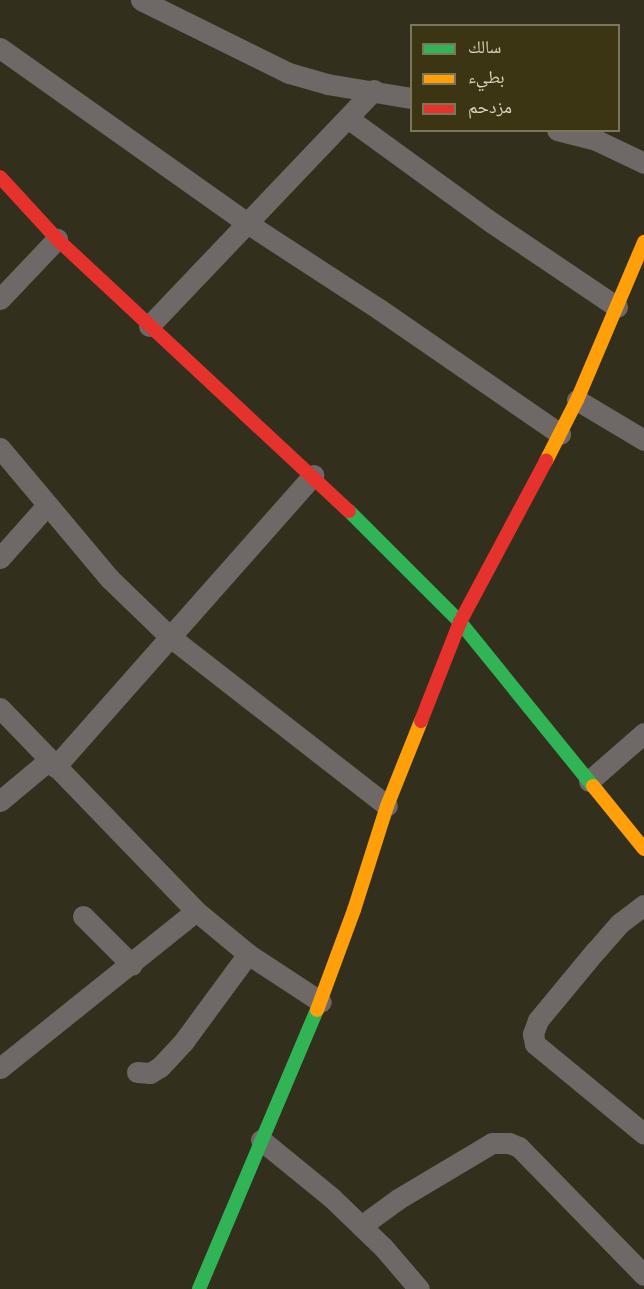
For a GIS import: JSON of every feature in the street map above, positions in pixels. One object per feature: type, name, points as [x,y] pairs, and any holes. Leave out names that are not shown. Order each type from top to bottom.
[{"type":"street","points":[[141,0],[290,74],[327,84],[410,98]]},
{"type":"street","points":[[0,48],[247,223],[379,309],[560,434]]},
{"type":"street","points":[[149,326],[349,119],[374,90]]},
{"type":"street","points":[[349,119],[473,209],[617,307]]},
{"type":"street","points":[[565,132],[596,140],[644,163]]},
{"type":"street","points":[[0,177],[57,239],[149,326],[314,475],[460,622],[644,849]]},
{"type":"street","points":[[0,300],[57,239]]},
{"type":"street","points":[[204,1287],[261,1140],[321,1002],[354,910],[387,806],[460,622],[512,528],[577,400],[644,242]]},
{"type":"street","points":[[577,400],[644,440]]},
{"type":"street","points":[[0,448],[110,579],[169,636],[387,806]]},
{"type":"street","points":[[0,801],[52,763],[314,475]]},
{"type":"street","points":[[0,558],[47,505]]},
{"type":"street","points":[[0,708],[196,911],[248,954],[321,1002]]},
{"type":"street","points":[[589,781],[644,733]]},
{"type":"street","points":[[644,905],[619,924],[596,950],[538,1020],[533,1034],[536,1044],[644,1134]]},
{"type":"street","points":[[0,1068],[196,911]]},
{"type":"street","points":[[83,916],[132,964]]},
{"type":"street","points":[[137,1072],[150,1073],[160,1067],[184,1041],[248,954]]},
{"type":"street","points":[[261,1140],[332,1198],[383,1247],[419,1289]]},
{"type":"street","points":[[361,1226],[398,1199],[492,1143],[509,1143],[519,1147],[644,1275]]},
{"type":"traffic: fast","points":[[349,511],[460,622],[593,786]]},
{"type":"traffic: fast","points":[[199,1289],[317,1010]]},
{"type":"traffic: slow","points":[[546,461],[577,400],[644,242]]},
{"type":"traffic: slow","points":[[317,1010],[354,910],[387,806],[421,721]]},
{"type":"traffic: slow","points":[[593,786],[644,849]]},
{"type":"traffic: jam","points":[[0,177],[57,239],[349,511]]},
{"type":"traffic: jam","points":[[421,721],[460,622],[546,461]]}]
